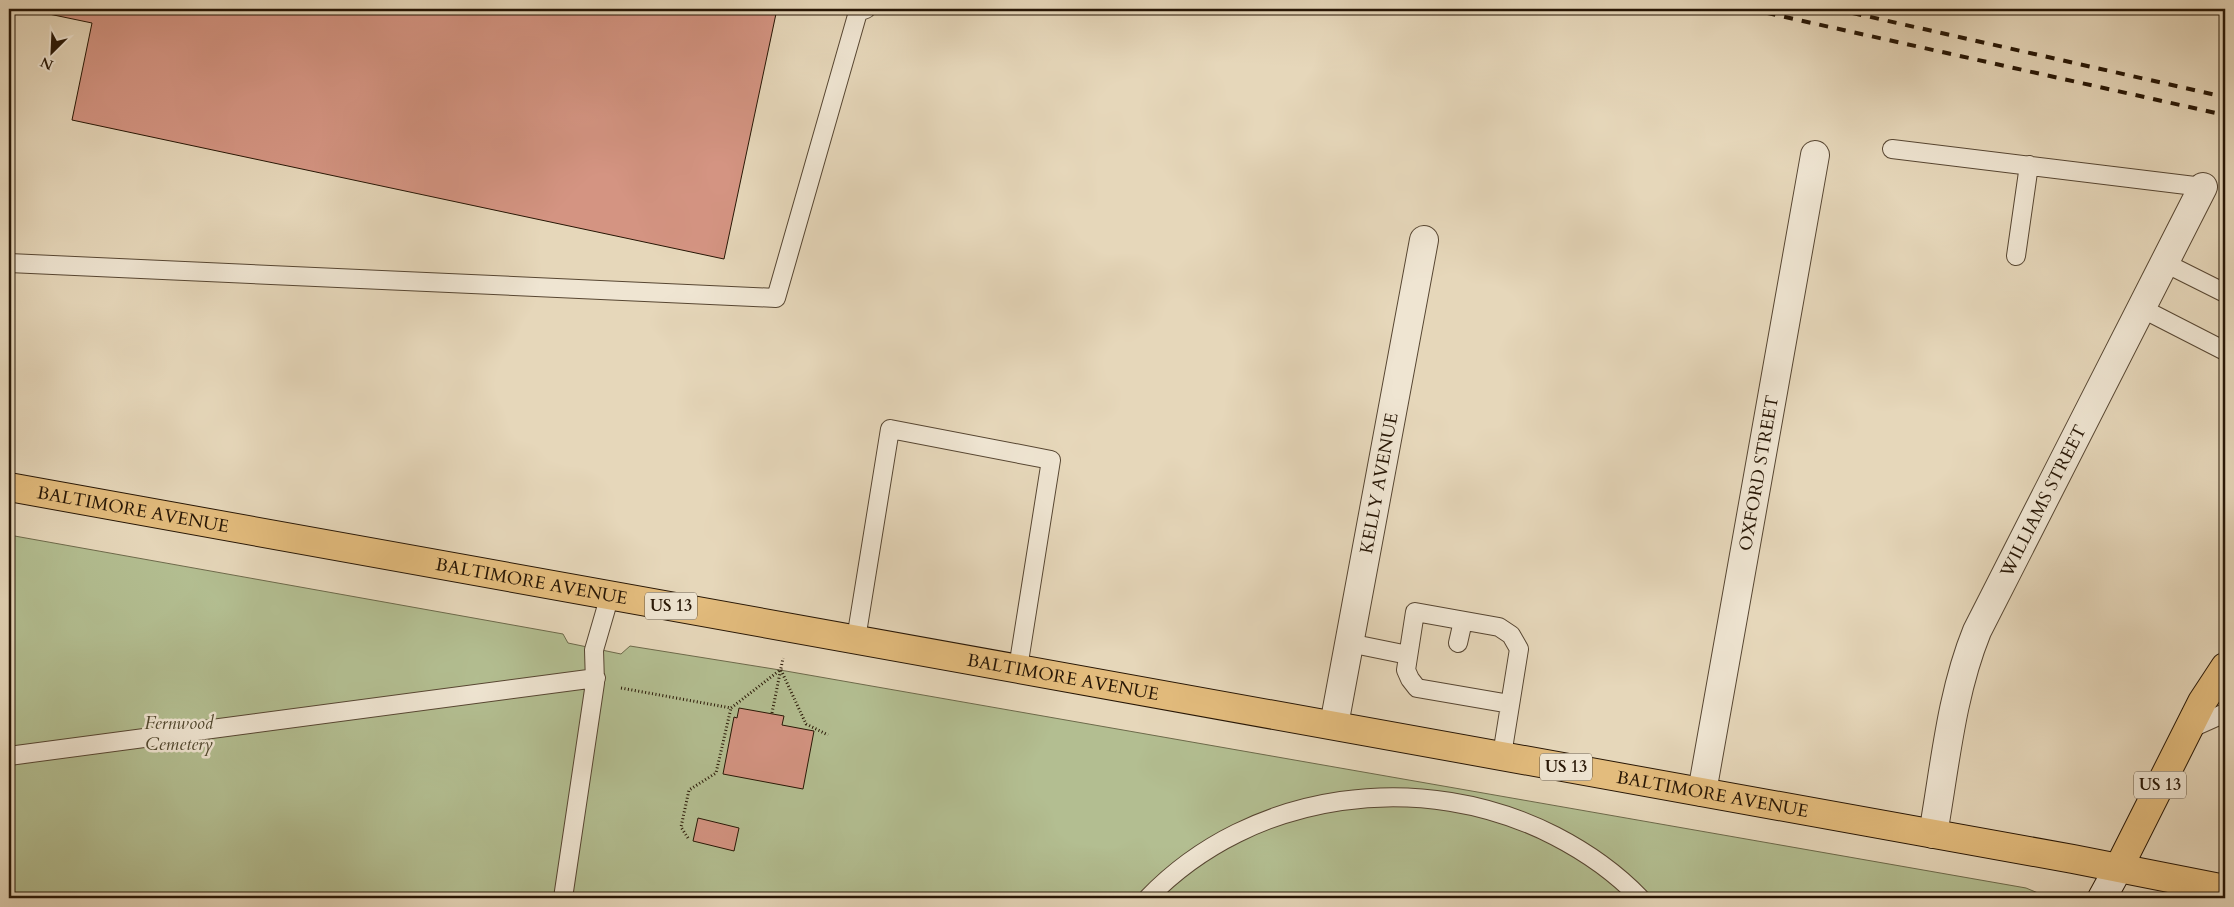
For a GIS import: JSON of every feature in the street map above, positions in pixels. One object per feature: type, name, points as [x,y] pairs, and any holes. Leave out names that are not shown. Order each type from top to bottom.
[{"type":"main road","name":"BALTIMORE AVENUE","points":[[9,487],[2119,867],[2181,889],[2225,889]]},
{"type":"main road","name":"US 13","points":[[2119,867],[2187,730],[2202,702],[2225,667]]},
{"type":"street","name":"OXFORD STREET","points":[[1702,792],[1815,155]]},
{"type":"street","name":"WILLIAMS STREET","points":[[1933,834],[1960,681],[1967,656],[1981,622],[2203,187]]},
{"type":"street","name":"KELLY AVENUE","points":[[1334,725],[1424,240]]},
{"type":"street","points":[[2102,898],[2119,867]]},
{"type":"lane","points":[[9,263],[776,298],[858,12],[866,9]]},
{"type":"lane","points":[[1892,149],[2203,187]]},
{"type":"lane","points":[[2016,256],[2029,165]]},
{"type":"lane","points":[[2165,263],[2225,293]]},
{"type":"lane","points":[[2142,308],[2225,351]]},
{"type":"lane","points":[[856,639],[890,429],[1051,460],[1018,668]]},
{"type":"lane","points":[[563,898],[596,680],[594,650],[610,595]]},
{"type":"lane","points":[[1502,756],[1519,649],[1511,635],[1499,627],[1415,612],[1406,670],[1417,688],[1449,689],[1510,704]]},
{"type":"lane","points":[[1458,643],[1462,621]]},
{"type":"lane","points":[[1349,643],[1408,655]]},
{"type":"lane","points":[[9,756],[596,680]]},
{"type":"lane","points":[[2187,730],[2225,714]]},
{"type":"lane","points":[[1148,898],[1189,862],[1224,840],[1260,823],[1298,809],[1378,796],[1419,797],[1459,802],[1498,812],[1528,823],[1572,845],[1605,867],[1640,898]]},
{"type":"path","points":[[688,838],[681,827],[689,790],[716,773],[731,708],[780,670]]},
{"type":"path","points":[[772,713],[780,670]]},
{"type":"path","points":[[780,670],[806,724],[828,735]]},
{"type":"path","points":[[596,680],[731,708]]},
{"type":"green space","name":"Fernwood Cemetery","points":[[9,535],[563,634],[568,643],[621,654],[630,646],[780,670],[2026,888],[2050,898],[9,898]]},
{"type":"building","points":[[25,9],[777,9],[724,259],[72,120],[92,23]]},
{"type":"building","points":[[739,708],[784,716],[782,725],[814,731],[803,789],[723,774],[734,717],[737,718]]},
{"type":"building","points":[[698,818],[739,828],[734,851],[693,841]]},
{"type":"railway","points":[[1749,9],[2225,115]]},
{"type":"railway","points":[[1835,9],[2225,97]]}]
